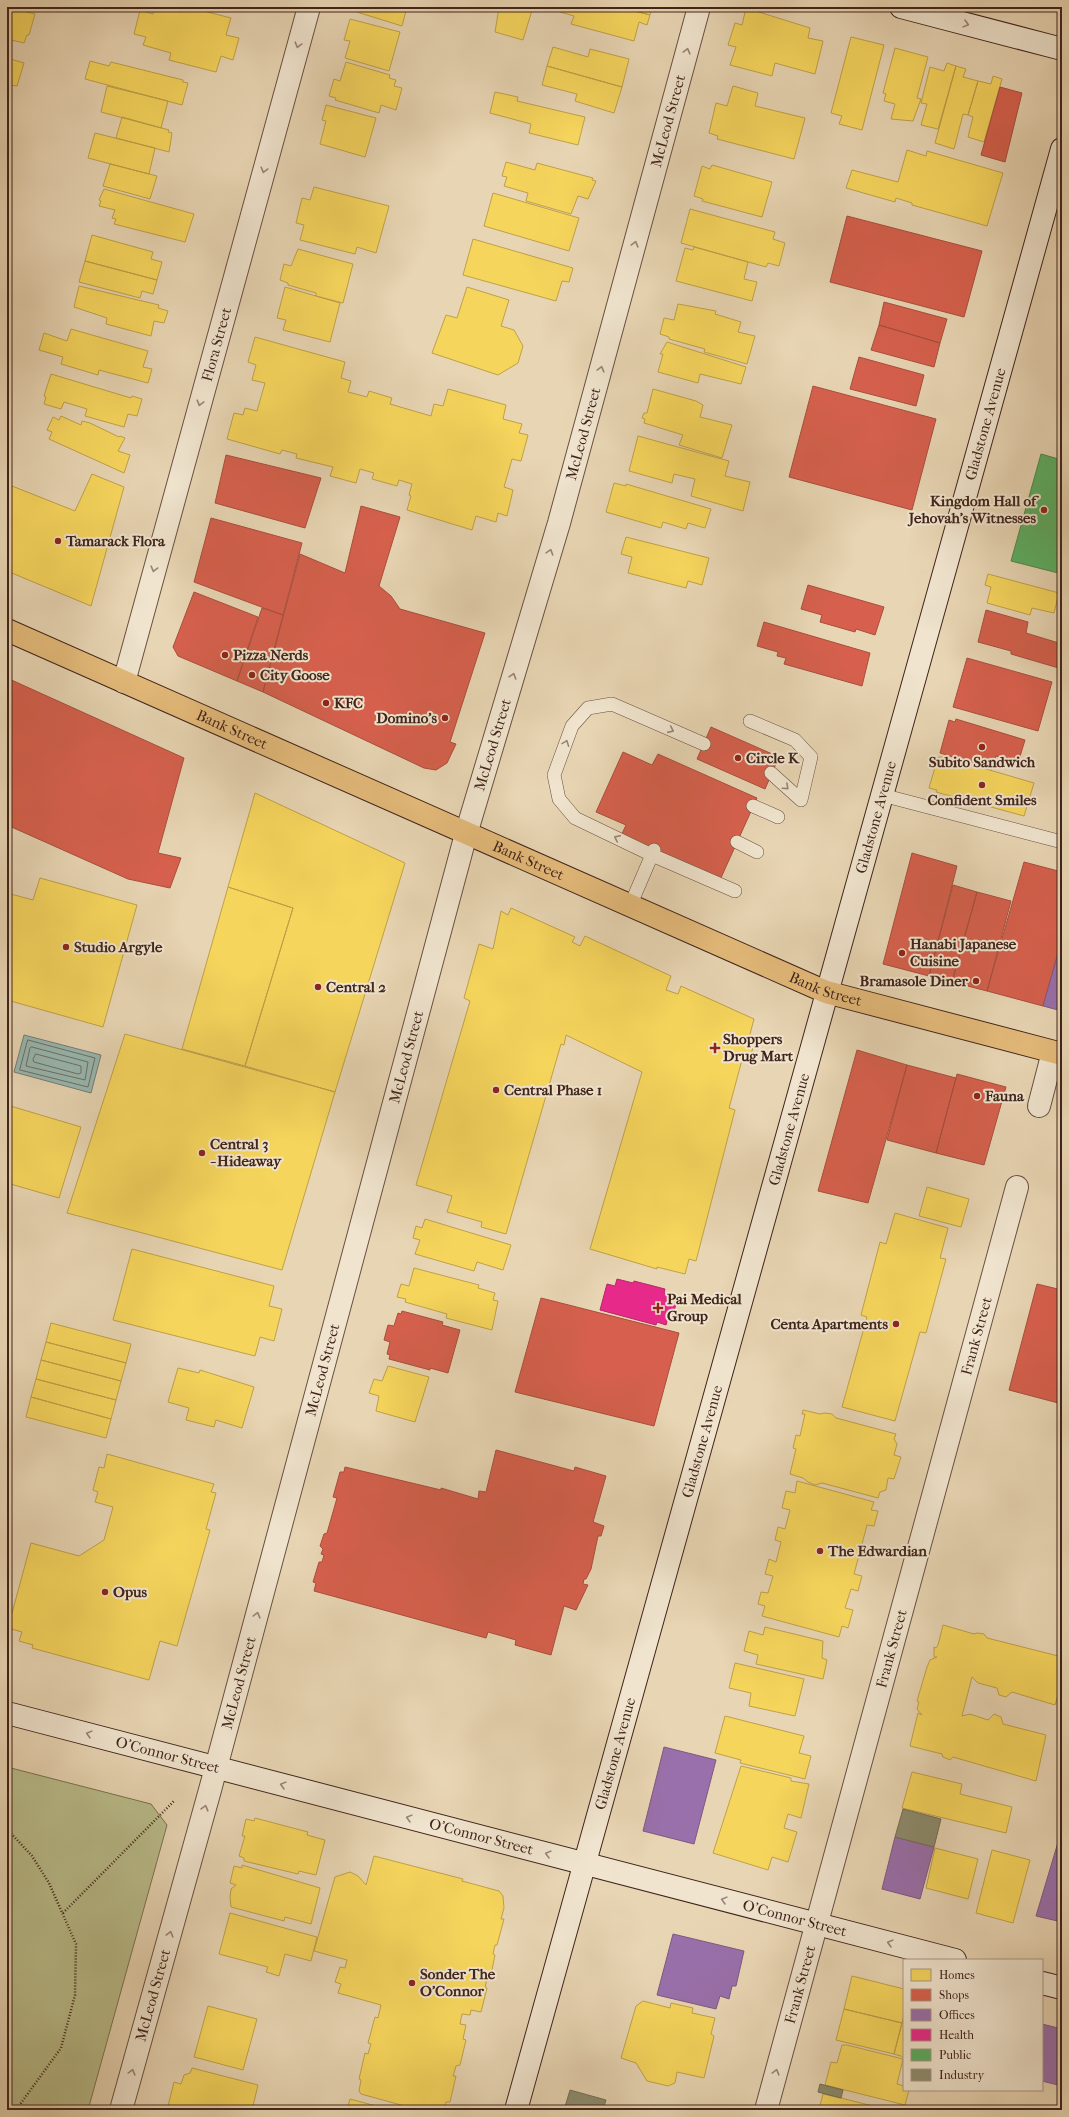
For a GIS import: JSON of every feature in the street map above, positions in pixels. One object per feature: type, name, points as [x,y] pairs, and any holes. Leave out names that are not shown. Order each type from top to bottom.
[{"type":"main road","name":"Bank Street","points":[[7,630],[826,992],[1058,1053]]},
{"type":"street","name":"Flora Street","points":[[124,682],[309,7]]},
{"type":"street","name":"McLeod Street","points":[[121,2110],[216,1768],[466,834],[559,523],[699,7]]},
{"type":"street","points":[[901,7],[1062,49]]},
{"type":"street","name":"Gladstone Avenue","points":[[516,2110],[586,1864],[826,992],[1062,149]]},
{"type":"street","points":[[1039,1106],[1058,1053]]},
{"type":"street","name":"Frank Street","points":[[766,2110],[1017,1187]]},
{"type":"street","name":"O'Connor Street","points":[[7,1713],[951,1959]]},
{"type":"street","points":[[1043,1983],[1062,1988]]},
{"type":"lane","points":[[704,744],[612,704],[588,708],[572,726],[554,775],[559,799],[575,818],[735,891]]},
{"type":"lane","points":[[750,721],[794,740],[811,757],[801,800],[771,774]]},
{"type":"lane","points":[[882,795],[1062,842]]},
{"type":"lane","points":[[753,806],[778,817]]},
{"type":"lane","points":[[737,842],[757,852]]},
{"type":"lane","points":[[630,906],[653,853]]},
{"type":"path","points":[[62,1913],[174,1800]]},
{"type":"path","points":[[7,1829],[32,1856],[49,1883],[76,1944],[75,1995],[60,2048],[16,2110]]},
{"type":"green space","points":[[7,1767],[151,1804],[167,1825],[88,2110],[7,2110]]},
{"type":"water","points":[[24,1035],[101,1055],[91,1093],[14,1072]]},
{"type":"building: Homes","points":[[7,7],[35,14],[29,35],[27,35],[24,43],[7,39]]},
{"type":"building: Homes","points":[[155,7],[182,12],[183,7],[188,7],[231,18],[226,35],[239,38],[233,60],[221,56],[216,72],[169,60],[171,53],[143,45],[146,37],[134,34],[140,10],[153,14]]},
{"type":"building: Homes","points":[[353,7],[407,7],[402,26],[352,10]]},
{"type":"building: Homes","points":[[499,7],[533,7],[523,40],[495,32]]},
{"type":"building: Homes","points":[[562,7],[620,7],[650,15],[647,25],[639,22],[634,41],[571,24],[574,16],[560,12]]},
{"type":"building: Homes","points":[[620,7],[652,7],[650,15]]},
{"type":"building: Homes","points":[[746,8],[810,28],[808,38],[823,41],[815,74],[775,63],[772,76],[730,65],[736,47],[728,45],[735,23],[742,25]]},
{"type":"building: Homes","points":[[350,19],[400,32],[389,71],[345,58],[350,41],[344,40]]},
{"type":"building: Homes","points":[[851,37],[884,45],[862,130],[839,124],[842,116],[831,113]]},
{"type":"building: Homes","points":[[553,47],[588,57],[590,49],[629,59],[622,87],[547,66]]},
{"type":"building: Homes","points":[[895,48],[928,57],[917,98],[921,99],[913,121],[891,119],[895,104],[884,101],[886,94],[883,93]]},
{"type":"building: Homes","points":[[7,58],[24,63],[17,86],[9,85],[7,89]]},
{"type":"building: Homes","points":[[90,61],[109,66],[111,62],[183,80],[183,82],[188,83],[182,105],[85,79]]},
{"type":"building: Homes","points":[[346,62],[390,75],[389,78],[396,80],[394,86],[402,88],[396,110],[381,105],[379,113],[335,100],[336,98],[329,96],[334,79],[340,81]]},
{"type":"building: Homes","points":[[947,63],[956,66],[938,129],[921,125],[927,104],[921,103],[930,67],[944,71]]},
{"type":"building: Homes","points":[[547,66],[622,87],[614,113],[575,101],[577,94],[542,85]]},
{"type":"building: Homes","points":[[956,66],[966,69],[963,77],[978,81],[968,115],[963,114],[954,149],[935,143]]},
{"type":"building: Homes","points":[[993,76],[1002,79],[984,142],[968,137],[973,117],[968,115],[978,81],[991,84]]},
{"type":"building: Homes","points":[[107,86],[168,101],[161,128],[101,112]]},
{"type":"building: Homes","points":[[733,86],[758,93],[755,106],[805,118],[794,159],[717,139],[718,136],[709,133],[716,103],[727,106]]},
{"type":"building: Homes","points":[[495,92],[518,97],[517,101],[585,117],[578,145],[529,133],[531,124],[490,113]]},
{"type":"building: Homes","points":[[326,105],[376,118],[365,157],[320,144],[326,121],[322,120]]},
{"type":"building: Homes","points":[[122,117],[169,130],[168,132],[172,133],[169,152],[116,138]]},
{"type":"building: Homes","points":[[95,133],[155,148],[149,174],[88,158]]},
{"type":"building: Homes","points":[[907,150],[926,156],[927,151],[1003,173],[987,226],[912,205],[912,203],[896,198],[895,202],[846,188],[852,170],[898,182]]},
{"type":"building: Homes","points":[[506,162],[535,170],[537,163],[593,178],[592,180],[596,181],[588,199],[578,196],[571,214],[526,201],[528,193],[504,186],[507,177],[502,176]]},
{"type":"building: Homes","points":[[110,164],[157,176],[150,199],[103,186]]},
{"type":"building: Homes","points":[[712,165],[772,182],[762,217],[702,201],[703,199],[694,196],[702,166],[710,169]]},
{"type":"building: Homes","points":[[314,187],[389,206],[376,253],[357,247],[355,254],[300,240],[304,225],[296,223],[302,198],[310,200]]},
{"type":"building: Homes","points":[[104,189],[194,214],[185,242],[114,224],[116,219],[112,218],[115,210],[99,206],[101,201],[99,200]]},
{"type":"building: Homes","points":[[493,193],[579,218],[569,251],[484,226]]},
{"type":"building: Homes","points":[[690,209],[775,232],[773,239],[785,243],[779,266],[768,263],[766,267],[681,243]]},
{"type":"building: Homes","points":[[92,235],[153,252],[151,259],[162,262],[157,280],[85,261]]},
{"type":"building: Homes","points":[[473,239],[573,268],[569,282],[562,281],[556,301],[463,275]]},
{"type":"building: Homes","points":[[694,247],[748,262],[744,279],[757,282],[752,301],[676,281],[685,248],[693,250]]},
{"type":"building: Homes","points":[[298,249],[353,264],[343,303],[316,296],[316,293],[288,285],[288,283],[280,280],[284,264],[291,266]]},
{"type":"building: Homes","points":[[85,261],[157,280],[153,294],[142,291],[140,298],[79,282]]},
{"type":"building: Homes","points":[[79,286],[159,305],[158,308],[168,311],[164,323],[154,321],[151,336],[106,324],[107,318],[74,307]]},
{"type":"building: Homes","points":[[285,287],[340,303],[330,342],[283,330],[286,320],[277,318]]},
{"type":"building: Homes","points":[[467,287],[509,300],[501,326],[514,330],[523,346],[518,363],[498,375],[432,353],[446,315],[457,318]]},
{"type":"building: Homes","points":[[678,304],[716,311],[715,314],[741,322],[738,332],[755,336],[747,364],[704,352],[705,349],[669,339],[669,337],[660,334],[664,318],[674,320]]},
{"type":"building: Homes","points":[[71,329],[148,351],[143,367],[152,369],[148,383],[99,370],[98,375],[61,364],[63,357],[39,350],[44,333],[67,341]]},
{"type":"building: Homes","points":[[255,337],[345,362],[341,378],[351,381],[348,392],[367,397],[369,391],[392,398],[390,404],[431,416],[434,404],[443,406],[448,389],[506,405],[503,419],[522,424],[519,433],[528,435],[521,461],[512,459],[504,487],[513,490],[507,516],[498,513],[496,522],[476,516],[472,530],[407,510],[411,496],[409,495],[412,484],[399,480],[397,486],[372,479],[374,473],[360,469],[356,483],[330,476],[333,467],[296,458],[297,454],[282,450],[280,454],[227,439],[234,413],[243,415],[245,408],[257,411],[265,383],[252,380],[256,365],[248,362]]},
{"type":"building: Homes","points":[[667,342],[746,367],[741,384],[700,374],[698,383],[658,372],[663,354],[660,354]]},
{"type":"building: Homes","points":[[51,374],[131,398],[132,396],[142,399],[137,416],[128,414],[124,427],[85,416],[87,409],[64,402],[61,409],[44,404],[46,397],[44,396]]},
{"type":"building: Homes","points":[[653,389],[696,401],[703,405],[700,417],[732,425],[722,458],[679,445],[683,435],[644,423],[645,419],[642,418],[644,413],[647,413]]},
{"type":"building: Homes","points":[[61,416],[81,425],[82,421],[90,423],[119,437],[125,438],[118,451],[130,455],[124,473],[49,439],[52,432],[47,430],[53,417],[59,420]]},
{"type":"building: Homes","points":[[638,436],[729,461],[725,476],[750,482],[743,511],[691,496],[695,479],[674,474],[672,483],[629,471]]},
{"type":"building: Homes","name":"Tamarack Flora","points":[[92,474],[124,487],[91,606],[7,571],[7,484],[75,511]]},
{"type":"building: Homes","points":[[614,483],[626,486],[626,484],[711,509],[705,528],[688,523],[686,529],[663,522],[661,528],[606,512]]},
{"type":"building: Homes","points":[[626,537],[709,558],[702,585],[688,581],[686,588],[628,573],[632,557],[621,554]]},
{"type":"building: Homes","points":[[988,574],[1059,593],[1054,613],[1032,608],[1030,615],[987,603],[991,587],[985,585]]},
{"type":"building: Homes","name":"Confident Smiles","points":[[938,757],[945,757],[1034,783],[1024,816],[936,792],[937,790],[929,788]]},
{"type":"building: Homes","name":"Central 2","points":[[255,793],[405,863],[335,1092],[245,1066],[293,908],[228,887]]},
{"type":"building: Homes","name":"Studio Argyle","points":[[40,878],[137,905],[103,1027],[7,1000],[9,990],[7,989],[7,893],[33,900]]},
{"type":"building: Homes","points":[[228,887],[293,908],[245,1066],[182,1049]]},
{"type":"building: Homes","name":"Central Phase 1","points":[[511,908],[575,937],[572,942],[580,946],[585,936],[671,976],[666,990],[678,994],[681,986],[754,1019],[749,1038],[755,1040],[749,1062],[742,1060],[729,1108],[735,1110],[696,1261],[689,1259],[685,1274],[657,1267],[657,1269],[590,1249],[642,1072],[566,1035],[564,1045],[561,1044],[506,1234],[481,1227],[482,1222],[447,1212],[452,1196],[416,1185],[470,1001],[464,998],[479,944],[493,949],[501,911],[508,915]]},
{"type":"building: Homes","name":"Central 3 - Hideaway","points":[[125,1034],[335,1092],[282,1270],[67,1213]]},
{"type":"building: Homes","points":[[7,1105],[81,1127],[59,1198],[7,1183]]},
{"type":"building: Homes","points":[[927,1187],[969,1199],[961,1227],[919,1216]]},
{"type":"building: Homes","name":"Centa Apartments","points":[[895,1213],[948,1228],[940,1258],[946,1259],[926,1333],[920,1332],[895,1421],[842,1407],[867,1317],[861,1315],[880,1242],[886,1244]]},
{"type":"building: Homes","points":[[425,1219],[511,1245],[503,1270],[477,1262],[474,1271],[415,1254],[420,1240],[413,1238],[416,1226],[422,1228]]},
{"type":"building: Homes","points":[[132,1249],[274,1286],[269,1306],[282,1309],[274,1341],[260,1337],[255,1356],[113,1320]]},
{"type":"building: Homes","points":[[414,1268],[479,1285],[478,1288],[495,1293],[493,1300],[498,1301],[492,1330],[446,1318],[447,1314],[405,1302],[406,1299],[397,1297],[401,1284],[409,1286]]},
{"type":"building: Homes","points":[[51,1323],[131,1344],[126,1363],[46,1342]]},
{"type":"building: Homes","points":[[46,1342],[126,1363],[121,1381],[41,1360]]},
{"type":"building: Homes","points":[[41,1360],[121,1381],[116,1400],[36,1379]]},
{"type":"building: Homes","points":[[388,1366],[429,1377],[415,1422],[376,1411],[379,1396],[369,1393],[374,1379],[382,1381]]},
{"type":"building: Homes","points":[[178,1368],[199,1373],[200,1370],[254,1387],[242,1428],[216,1420],[214,1427],[186,1420],[189,1408],[168,1402]]},
{"type":"building: Homes","points":[[36,1379],[116,1400],[111,1419],[31,1397]]},
{"type":"building: Homes","points":[[31,1397],[111,1419],[106,1438],[26,1417]]},
{"type":"building: Homes","points":[[803,1410],[820,1414],[832,1414],[836,1418],[896,1434],[894,1439],[897,1444],[894,1455],[901,1457],[894,1479],[888,1478],[886,1490],[880,1492],[878,1498],[822,1483],[815,1485],[803,1478],[790,1474],[796,1449],[793,1448],[796,1435],[800,1436],[805,1414],[802,1414]]},
{"type":"building: Homes","name":"Opus","points":[[107,1454],[214,1484],[211,1492],[216,1493],[206,1529],[210,1530],[177,1646],[160,1641],[149,1680],[32,1648],[33,1645],[19,1641],[22,1632],[8,1628],[31,1543],[79,1556],[104,1540],[113,1507],[95,1502],[98,1492],[93,1490],[99,1467],[104,1468]]},
{"type":"building: Homes","name":"The Edwardian","points":[[797,1481],[874,1502],[871,1510],[878,1511],[874,1526],[867,1525],[854,1574],[862,1576],[858,1591],[851,1589],[845,1608],[853,1610],[848,1628],[842,1626],[839,1637],[762,1616],[765,1606],[758,1604],[761,1592],[768,1593],[773,1576],[765,1574],[769,1559],[776,1562],[781,1542],[775,1540],[778,1527],[785,1529],[790,1510],[782,1508],[786,1491],[795,1493]]},
{"type":"building: Homes","points":[[7,1567],[10,1567],[7,1578]]},
{"type":"building: Homes","points":[[943,1625],[974,1634],[984,1634],[987,1638],[1062,1657],[1062,1682],[1055,1705],[1012,1692],[1006,1697],[999,1695],[997,1688],[978,1683],[972,1677],[962,1716],[970,1714],[988,1720],[994,1714],[1001,1717],[1003,1724],[1046,1735],[1036,1781],[953,1757],[950,1760],[943,1757],[942,1754],[910,1746],[918,1713],[922,1715],[917,1709],[919,1702],[917,1701],[930,1660],[937,1657],[934,1657],[934,1647],[936,1648],[938,1645]]},
{"type":"building: Homes","points":[[765,1627],[823,1641],[822,1658],[827,1660],[823,1679],[756,1664],[758,1655],[744,1651],[749,1631],[763,1635]]},
{"type":"building: Homes","points":[[735,1663],[804,1679],[795,1716],[749,1706],[751,1693],[729,1688]]},
{"type":"building: Homes","points":[[725,1716],[804,1736],[799,1753],[811,1756],[805,1779],[740,1763],[741,1760],[715,1753]]},
{"type":"building: Homes","points":[[741,1766],[791,1778],[791,1781],[809,1784],[801,1818],[788,1814],[784,1828],[797,1832],[788,1862],[772,1857],[768,1870],[713,1853]]},
{"type":"building: Homes","points":[[912,1772],[962,1784],[960,1794],[1012,1807],[1006,1833],[902,1808]]},
{"type":"building: Homes","points":[[255,1818],[308,1832],[307,1835],[325,1840],[316,1875],[299,1871],[298,1874],[244,1861],[244,1858],[239,1856],[245,1836],[242,1836],[246,1819],[254,1821]]},
{"type":"building: Homes","points":[[935,1848],[978,1859],[968,1899],[926,1888]]},
{"type":"building: Homes","points":[[992,1850],[1030,1860],[1013,1923],[976,1913]]},
{"type":"building: Homes","name":"Sonder The O'Connor","points":[[374,1856],[463,1879],[462,1881],[499,1891],[503,1896],[504,1908],[501,1919],[504,1919],[497,1945],[495,1945],[493,1954],[495,1955],[490,1979],[487,1978],[485,1988],[487,1988],[481,2012],[471,2010],[470,2015],[462,2014],[460,2024],[466,2025],[463,2039],[466,2040],[460,2065],[456,2066],[453,2076],[456,2076],[450,2102],[446,2102],[444,2110],[419,2110],[361,2094],[359,2091],[361,2080],[359,2079],[365,2053],[368,2054],[371,2044],[368,2043],[375,2017],[378,2018],[381,2005],[338,1993],[341,1984],[335,1982],[340,1967],[345,1968],[347,1960],[314,1951],[335,1877],[350,1872],[358,1876],[366,1885]]},
{"type":"building: Homes","points":[[242,1865],[320,1888],[311,1924],[285,1917],[284,1921],[231,1907],[231,1889],[236,1885],[230,1883],[234,1866],[242,1868]]},
{"type":"building: Homes","points":[[230,1913],[317,1937],[311,1961],[285,1954],[279,1976],[266,1972],[268,1967],[219,1954]]},
{"type":"building: Homes","points":[[852,1976],[903,1989],[902,2023],[844,2009]]},
{"type":"building: Homes","points":[[643,2001],[670,2008],[671,2003],[693,2008],[692,2013],[715,2018],[711,2034],[714,2036],[704,2078],[677,2072],[675,2083],[668,2086],[647,2081],[636,2063],[621,2058],[636,2006]]},
{"type":"building: Homes","points":[[208,2006],[257,2019],[243,2070],[194,2057]]},
{"type":"building: Homes","points":[[844,2009],[902,2023],[894,2054],[836,2040]]},
{"type":"building: Homes","points":[[903,2019],[903,2057],[894,2054]]},
{"type":"building: Homes","points":[[842,2045],[903,2059],[897,2084],[903,2086],[903,2091],[909,2091],[905,2105],[825,2085],[831,2062],[837,2063]]},
{"type":"building: Homes","points":[[192,2068],[258,2085],[252,2110],[167,2110],[174,2082],[181,2084],[184,2075],[190,2073]]},
{"type":"building: Homes","points":[[823,2094],[841,2098],[889,2110],[819,2110]]},
{"type":"building: Homes","points":[[350,2099],[391,2110],[347,2110]]},
{"type":"building: Homes","points":[[655,2105],[673,2110],[653,2110]]},
{"type":"building: Shops","points":[[1000,87],[1022,93],[1005,162],[981,155]]},
{"type":"building: Shops","points":[[847,216],[982,251],[964,317],[830,282]]},
{"type":"building: Shops","points":[[884,302],[947,319],[940,343],[879,325]]},
{"type":"building: Shops","points":[[879,325],[940,343],[934,367],[871,350]]},
{"type":"building: Shops","points":[[859,357],[924,375],[916,406],[850,389]]},
{"type":"building: Shops","points":[[813,386],[936,419],[912,510],[789,477]]},
{"type":"building: Shops","points":[[226,455],[321,478],[305,528],[215,503]]},
{"type":"building: Shops","points":[[361,506],[400,517],[379,586],[391,596],[400,609],[485,633],[450,742],[456,744],[447,763],[436,770],[424,768],[263,692],[300,554],[345,573]]},
{"type":"building: Shops","points":[[211,518],[302,543],[283,615],[194,582]]},
{"type":"building: Shops","points":[[808,585],[884,607],[875,635],[856,629],[855,632],[820,622],[822,615],[801,609]]},
{"type":"building: Shops","points":[[194,592],[258,617],[237,681],[178,656],[173,647]]},
{"type":"building: Shops","points":[[262,608],[283,615],[263,692],[237,681]]},
{"type":"building: Shops","points":[[986,610],[1028,622],[1026,633],[1062,644],[1062,669],[1011,654],[1011,651],[978,642]]},
{"type":"building: Shops","points":[[764,622],[870,653],[862,686],[784,664],[786,658],[777,656],[778,652],[757,646]]},
{"type":"building: Shops","points":[[967,658],[1052,682],[1038,731],[953,707]]},
{"type":"building: Shops","points":[[7,678],[184,758],[158,853],[181,858],[170,888],[128,879],[7,825]]},
{"type":"building: Shops","name":"Subito Sandwich","points":[[956,719],[1025,740],[1018,763],[996,756],[992,769],[940,753],[949,720],[955,722]]},
{"type":"building: Shops","name":"Circle K","points":[[711,727],[779,757],[765,789],[697,759]]},
{"type":"building: Shops","points":[[623,752],[652,765],[658,754],[757,798],[720,880],[621,836],[626,825],[596,812]]},
{"type":"building: Shops","points":[[912,853],[957,866],[929,976],[883,964]]},
{"type":"building: Shops","points":[[1024,862],[1062,872],[1062,939],[1043,1006],[987,991]]},
{"type":"building: Shops","points":[[953,885],[977,892],[952,982],[929,976]]},
{"type":"building: Shops","points":[[977,892],[1011,901],[987,991],[952,982]]},
{"type":"building: Shops","points":[[857,1050],[907,1065],[868,1203],[818,1191]]},
{"type":"building: Shops","points":[[907,1065],[956,1078],[936,1153],[887,1140]]},
{"type":"building: Shops","points":[[957,1074],[1006,1087],[984,1165],[936,1153]]},
{"type":"building: Shops","points":[[1037,1284],[1062,1290],[1062,1404],[1009,1390]]},
{"type":"building: Shops","points":[[541,1298],[679,1333],[654,1426],[515,1392]]},
{"type":"building: Shops","points":[[402,1311],[443,1322],[442,1325],[460,1330],[448,1373],[430,1368],[430,1370],[389,1359],[390,1355],[387,1354],[390,1342],[384,1340],[388,1325],[394,1326],[398,1313],[401,1314]]},
{"type":"building: Shops","points":[[496,1450],[574,1471],[575,1467],[606,1476],[593,1522],[604,1526],[601,1536],[598,1536],[591,1569],[586,1579],[584,1579],[583,1584],[588,1585],[576,1610],[564,1606],[551,1655],[515,1645],[516,1640],[488,1632],[486,1638],[314,1591],[316,1583],[313,1582],[319,1562],[322,1562],[324,1555],[321,1554],[323,1549],[320,1546],[324,1534],[327,1533],[337,1498],[333,1497],[340,1472],[344,1472],[345,1467],[441,1490],[441,1488],[478,1499],[479,1491],[486,1492]]},
{"type":"building: Offices","points":[[1062,939],[1062,1011],[1043,1006]]},
{"type":"building: Offices","points":[[664,1747],[716,1760],[694,1844],[643,1831]]},
{"type":"building: Offices","points":[[1062,1829],[1062,1922],[1036,1916]]},
{"type":"building: Offices","points":[[895,1837],[934,1847],[920,1899],[882,1889]]},
{"type":"building: Offices","points":[[673,1934],[744,1951],[736,1986],[732,1986],[729,1999],[720,1996],[716,2009],[657,1995]]},
{"type":"building: Offices","points":[[1043,2024],[1062,2029],[1062,2086],[1043,2081]]},
{"type":"building: Health","points":[[617,1279],[633,1283],[634,1281],[665,1289],[664,1293],[678,1296],[672,1319],[668,1318],[666,1325],[657,1322],[656,1325],[600,1310],[607,1284],[615,1286]]},
{"type":"building: Public","name":"Kingdom Hall of Jehovah's Witnesses","points":[[1041,454],[1062,460],[1062,574],[1011,561]]},
{"type":"building: Industry","points":[[903,1809],[941,1819],[934,1847],[895,1837]]},
{"type":"building: Industry","points":[[820,2084],[843,2090],[841,2098],[818,2092]]},
{"type":"building: Industry","points":[[570,2090],[606,2100],[603,2110],[564,2110]]},
{"type":"place","name":"Kingdom Hall of Jehovah's Witnesses","points":[[1044,510]]},
{"type":"place","name":"Tamarack Flora","points":[[58,541]]},
{"type":"place","name":"Pizza Nerds","points":[[225,655]]},
{"type":"place","name":"City Goose","points":[[252,675]]},
{"type":"place","name":"KFC","points":[[326,703]]},
{"type":"place","name":"Domino's","points":[[445,718]]},
{"type":"place","name":"Subito Sandwich","points":[[982,747]]},
{"type":"place","name":"Circle K","points":[[738,758]]},
{"type":"place","name":"Confident Smiles","points":[[982,785]]},
{"type":"place","name":"Studio Argyle","points":[[66,947]]},
{"type":"place","name":"Hanabi Japanese Cuisine","points":[[902,953]]},
{"type":"place","name":"Bramasole Diner","points":[[976,981]]},
{"type":"place","name":"Central 2","points":[[318,987]]},
{"type":"place","name":"Shoppers Drug Mart","points":[[715,1048]]},
{"type":"place","name":"Central Phase 1","points":[[496,1090]]},
{"type":"place","name":"Fauna","points":[[977,1096]]},
{"type":"place","name":"Central 3 - Hideaway","points":[[202,1153]]},
{"type":"place","name":"Pai Medical Group","points":[[658,1308]]},
{"type":"place","name":"Centa Apartments","points":[[896,1324]]},
{"type":"place","name":"The Edwardian","points":[[820,1551]]},
{"type":"place","name":"Opus","points":[[105,1592]]},
{"type":"place","name":"Sonder The O'Connor","points":[[412,1983]]}]
